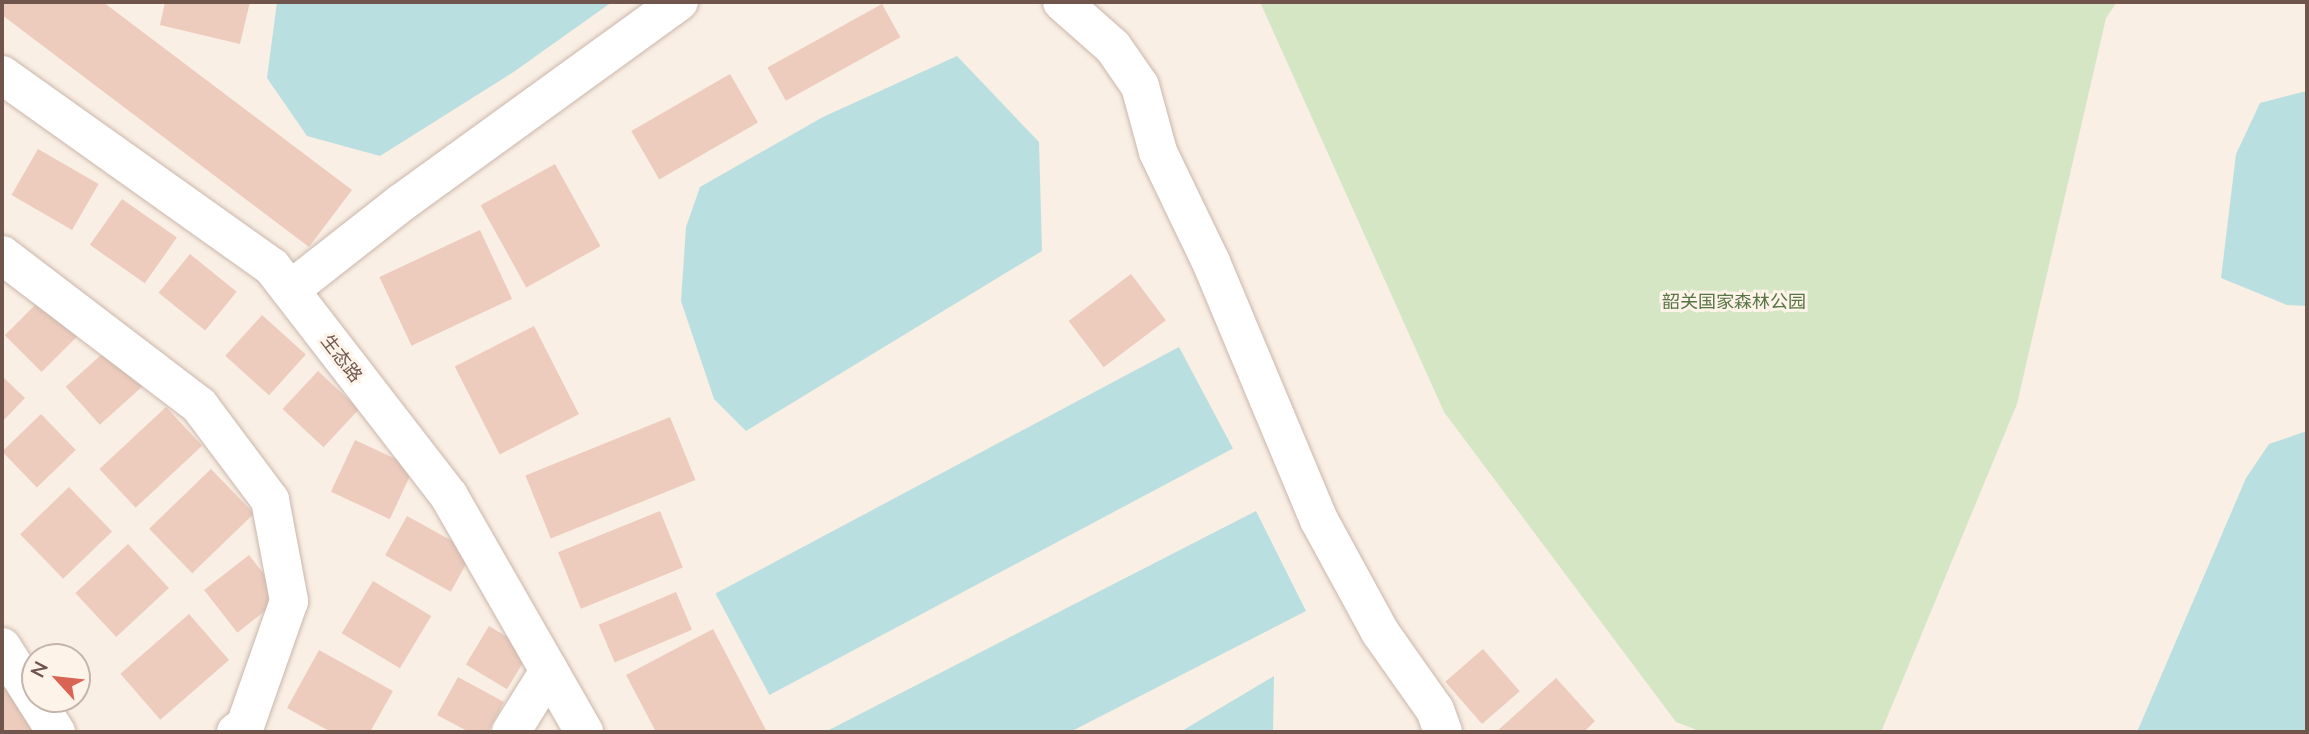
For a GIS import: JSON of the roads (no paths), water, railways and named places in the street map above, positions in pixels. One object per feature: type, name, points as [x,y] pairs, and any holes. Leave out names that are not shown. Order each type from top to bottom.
[{"type":"street","points":[[290,290],[401,202],[679,2]]},
{"type":"street","points":[[1062,2],[1113,47],[1140,86],[1158,152],[1211,262],[1318,520],[1380,632],[1435,710],[1443,732]]},
{"type":"street","name":"生态路","points":[[2,75],[272,267],[449,496],[584,732]]},
{"type":"street","points":[[2,255],[199,404],[270,500],[289,601],[245,726],[236,732]]},
{"type":"street","points":[[2,647],[56,732]]},
{"type":"street","points":[[511,732],[549,671]]},
{"type":"water","points":[[277,2],[612,2],[515,71],[380,156],[307,136],[267,78]]},
{"type":"water","points":[[957,56],[1039,142],[1042,251],[746,431],[714,399],[681,301],[686,227],[700,187],[823,117]]},
{"type":"water","points":[[2307,91],[2307,306],[2287,305],[2221,278],[2236,154],[2260,103]]},
{"type":"water","points":[[1179,347],[1233,449],[769,695],[715,593]]},
{"type":"water","points":[[2307,431],[2307,732],[2137,732],[2246,478],[2269,444]]},
{"type":"water","points":[[1256,511],[1306,611],[1070,732],[825,732]]},
{"type":"water","points":[[1274,676],[1273,732],[1180,732]]},
{"type":"park label","name":"韶关国家森林公园","points":[[1734,301]]}]
